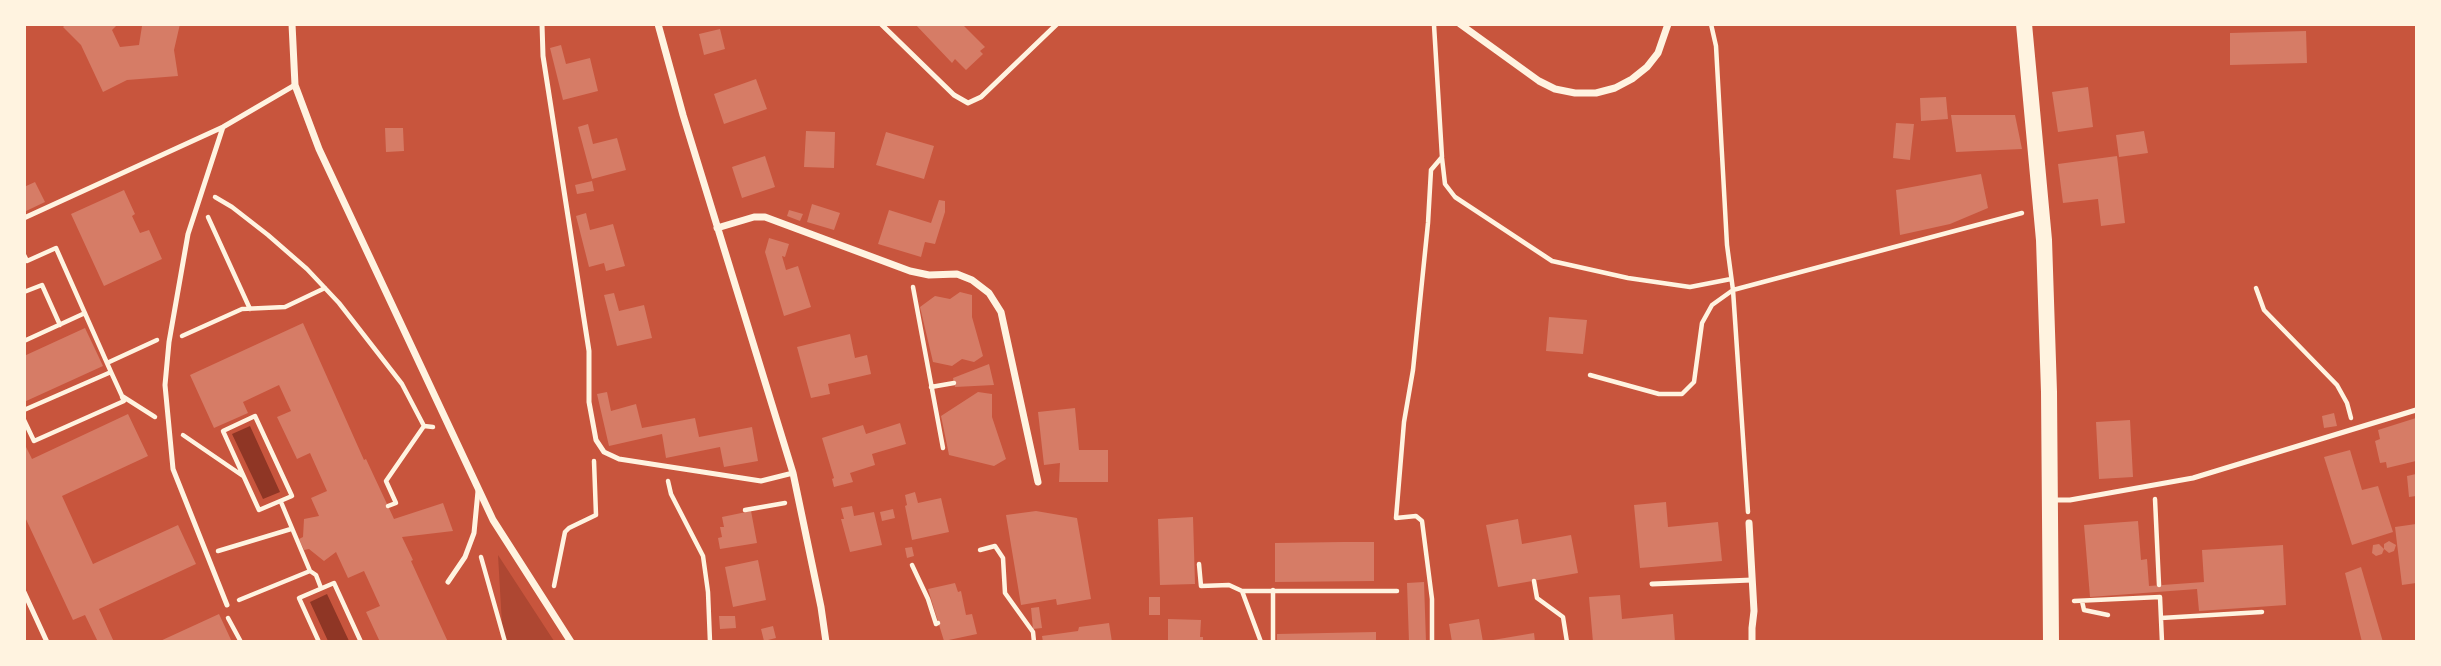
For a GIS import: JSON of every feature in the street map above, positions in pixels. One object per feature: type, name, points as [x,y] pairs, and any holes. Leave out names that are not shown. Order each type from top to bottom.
[{"type":"main road","points":[[2024,24],[2042,207],[2049,378],[2051,642]]},
{"type":"street","points":[[292,24],[295,85],[319,149],[493,520],[571,642]]},
{"type":"street","points":[[658,24],[793,473],[827,642]]},
{"type":"street","points":[[1460,24],[1539,81],[1555,89],[1575,93],[1596,93],[1615,88],[1632,79],[1647,67],[1658,53],[1668,24]]},
{"type":"street","points":[[718,228],[754,217],[765,217],[909,271],[929,275],[957,274],[972,280],[989,293],[1002,312],[1038,482]]},
{"type":"street","points":[[1749,523],[1754,611],[1752,642]]},
{"type":"lane","points":[[542,24],[542,56],[589,351],[592,423],[596,440],[604,452],[619,459],[761,481],[793,473]]},
{"type":"lane","points":[[881,24],[954,95],[968,103],[981,97],[1056,24]]},
{"type":"lane","points":[[24,218],[223,127],[295,85]]},
{"type":"lane","points":[[223,127],[185,246],[170,334],[165,386],[173,469],[227,605]]},
{"type":"lane","points":[[2050,500],[2070,500],[2193,478],[2417,410]]},
{"type":"lane","points":[[448,582],[465,557],[474,533],[478,490]]},
{"type":"lane","points":[[1653,584],[1752,580]]},
{"type":"lane","points":[[24,592],[47,642]]},
{"type":"path","points":[[1711,24],[1716,46],[1727,244],[1733,290],[1749,523]]},
{"type":"path","points":[[1434,25],[1445,184],[1455,197],[1552,261],[1628,278],[1690,287],[1731,279]]},
{"type":"path","points":[[1432,642],[1432,599],[1422,521],[1416,516],[1396,518],[1404,422],[1413,370],[1429,223],[1432,170],[1442,157]]},
{"type":"path","points":[[202,189],[232,207],[268,235],[325,288],[402,384],[424,426]]},
{"type":"path","points":[[199,198],[250,309]]},
{"type":"path","points":[[1590,374],[1659,394],[1682,394],[1694,382],[1702,323],[1712,305],[1733,290],[2042,207]]},
{"type":"path","points":[[24,255],[27,261],[56,248],[124,401],[34,441],[24,420]]},
{"type":"path","points":[[909,271],[943,448]]},
{"type":"path","points":[[24,292],[42,285],[60,325]]},
{"type":"path","points":[[169,342],[242,309],[285,307],[325,288]]},
{"type":"path","points":[[2256,288],[2264,310],[2337,385],[2347,403],[2353,430]]},
{"type":"path","points":[[24,341],[85,313]]},
{"type":"path","points":[[107,363],[170,334]]},
{"type":"path","points":[[24,410],[111,372]]},
{"type":"path","points":[[931,387],[954,383]]},
{"type":"path","points":[[255,416],[292,495],[281,502],[259,510],[223,431],[255,416]]},
{"type":"path","points":[[551,593],[565,532],[596,515],[592,423]]},
{"type":"path","points":[[424,426],[449,428]]},
{"type":"path","points":[[388,506],[396,503],[386,481],[424,426]]},
{"type":"path","points":[[665,466],[671,494],[703,556],[710,642]]},
{"type":"path","points":[[2153,486],[2162,642]]},
{"type":"path","points":[[281,502],[310,571],[316,575],[321,588]]},
{"type":"path","points":[[745,510],[786,503]]},
{"type":"path","points":[[207,555],[291,529]]},
{"type":"path","points":[[474,533],[505,642]]},
{"type":"path","points":[[980,550],[995,546],[1003,558],[1005,593],[1033,632],[1034,642]]},
{"type":"path","points":[[1199,564],[1201,586],[1229,585],[1242,591],[1397,591]]},
{"type":"path","points":[[912,565],[936,624],[938,623]]},
{"type":"path","points":[[241,642],[228,618],[227,605],[310,571]]},
{"type":"path","points":[[1534,581],[1537,598],[1563,617],[1567,642]]},
{"type":"path","points":[[319,642],[299,598],[334,583],[361,642]]},
{"type":"path","points":[[1273,590],[1273,642]]},
{"type":"path","points":[[1242,591],[1261,642]]},
{"type":"path","points":[[2074,601],[2160,591]]},
{"type":"path","points":[[2082,601],[2084,610],[2108,615]]},
{"type":"path","points":[[2161,618],[2262,612]]},
{"type":"shaded area","points":[[250,426],[280,492],[263,499],[232,434]]},
{"type":"shaded area","points":[[498,555],[554,641],[503,641]]},
{"type":"shaded area","points":[[327,594],[349,641],[328,641],[310,602]]},
{"type":"building","points":[[66,24],[118,24],[112,30],[120,47],[139,45],[142,26],[139,24],[180,24],[174,50],[178,76],[127,80],[103,92],[81,45],[63,27]]},
{"type":"building","points":[[915,24],[962,24],[985,47],[980,51],[983,54],[966,70],[955,59],[952,63]]},
{"type":"building","points":[[720,29],[725,49],[704,55],[699,34]]},
{"type":"building","points":[[2306,31],[2307,63],[2230,65],[2230,33]]},
{"type":"building","points":[[561,45],[566,64],[590,58],[598,91],[563,100],[550,48]]},
{"type":"building","points":[[756,79],[767,109],[724,124],[714,94]]},
{"type":"building","points":[[2088,87],[2093,127],[2058,132],[2052,92]]},
{"type":"building","points":[[1946,97],[1948,119],[1921,121],[1920,98]]},
{"type":"building","points":[[1951,115],[2015,115],[2022,149],[1956,152]]},
{"type":"building","points":[[1896,123],[1914,124],[1910,160],[1893,158]]},
{"type":"building","points":[[588,124],[593,144],[617,138],[626,170],[592,179],[578,127]]},
{"type":"building","points":[[385,128],[403,128],[404,151],[386,152]]},
{"type":"building","points":[[806,131],[835,132],[834,168],[804,167]]},
{"type":"building","points":[[2144,131],[2148,153],[2119,157],[2116,135]]},
{"type":"building","points":[[886,132],[934,146],[924,179],[876,165]]},
{"type":"building","points":[[765,156],[775,187],[742,198],[732,167]]},
{"type":"building","points":[[2117,156],[2125,223],[2101,226],[2098,199],[2063,203],[2058,164]]},
{"type":"building","points":[[1981,174],[1988,208],[1950,224],[1900,235],[1896,190]]},
{"type":"building","points":[[592,181],[594,191],[577,194],[575,185]]},
{"type":"building","points":[[35,182],[45,202],[24,212],[24,187]]},
{"type":"building","points":[[124,190],[140,233],[149,230],[162,259],[104,286],[71,214]]},
{"type":"building","points":[[939,200],[945,201],[945,212],[935,244],[925,242],[921,257],[878,244],[889,210],[931,223]]},
{"type":"building","points":[[812,204],[840,213],[834,230],[807,222]]},
{"type":"building","points":[[789,210],[803,214],[800,221],[787,216]]},
{"type":"building","points":[[586,213],[590,230],[613,224],[625,266],[606,271],[604,263],[589,267],[576,216]]},
{"type":"building","points":[[769,238],[789,244],[785,257],[782,256],[786,270],[798,266],[811,307],[784,316],[765,252]]},
{"type":"building","points":[[960,292],[972,295],[972,317],[983,356],[974,362],[962,359],[952,366],[933,362],[920,307],[935,296],[950,299]]},
{"type":"building","points":[[614,293],[619,311],[644,305],[652,338],[617,346],[604,295]]},
{"type":"building","points":[[1549,317],[1587,320],[1583,354],[1546,351]]},
{"type":"building","points":[[303,323],[364,460],[366,459],[394,519],[443,503],[453,531],[402,537],[448,642],[380,642],[366,612],[380,606],[364,571],[348,578],[336,552],[324,561],[309,549],[304,550],[299,539],[303,537],[304,519],[319,516],[311,498],[327,491],[310,453],[297,459],[277,417],[291,411],[279,385],[243,402],[248,413],[214,428],[190,375]]},
{"type":"building","points":[[85,328],[103,366],[24,402],[24,356]]},
{"type":"building","points":[[850,334],[855,358],[867,355],[871,374],[828,384],[830,394],[811,398],[797,347]]},
{"type":"building","points":[[989,364],[994,385],[955,387],[953,378]]},
{"type":"building","points":[[607,392],[611,411],[636,404],[642,428],[695,418],[699,437],[752,427],[758,461],[724,467],[720,447],[666,458],[662,434],[609,446],[597,394]]},
{"type":"building","points":[[978,392],[992,394],[992,417],[1006,459],[994,466],[949,455],[941,416]]},
{"type":"building","points":[[1075,408],[1079,450],[1108,450],[1108,482],[1059,482],[1060,463],[1044,465],[1038,412]]},
{"type":"building","points":[[2334,413],[2337,426],[2324,428],[2322,416]]},
{"type":"building","points":[[128,414],[148,456],[62,496],[93,564],[178,525],[196,564],[99,609],[114,642],[98,642],[85,615],[73,620],[24,515],[24,443],[32,459]]},
{"type":"building","points":[[2416,418],[2416,461],[2387,468],[2386,462],[2380,463],[2375,441],[2380,439],[2378,430]]},
{"type":"building","points":[[2130,420],[2133,477],[2099,479],[2096,422]]},
{"type":"building","points":[[900,423],[906,444],[872,454],[875,465],[850,473],[853,482],[834,487],[834,478],[822,438],[863,425],[866,434]]},
{"type":"building","points":[[2350,450],[2362,490],[2378,486],[2393,532],[2352,545],[2324,457]]},
{"type":"building","points":[[2416,474],[2416,496],[2409,497],[2407,476]]},
{"type":"building","points":[[915,492],[918,503],[941,498],[949,532],[912,540],[905,495]]},
{"type":"building","points":[[1666,502],[1668,527],[1718,522],[1722,561],[1640,568],[1634,505]]},
{"type":"building","points":[[852,506],[854,516],[874,512],[882,545],[850,552],[841,519],[844,519],[841,508]]},
{"type":"building","points":[[893,509],[895,518],[882,521],[880,512]]},
{"type":"building","points":[[751,511],[757,543],[720,549],[718,538],[722,537],[720,527],[724,527],[722,517]]},
{"type":"building","points":[[1036,511],[1077,518],[1091,599],[1057,605],[1056,599],[1021,605],[1006,515]]},
{"type":"building","points":[[1193,517],[1195,584],[1160,585],[1158,519]]},
{"type":"building","points":[[1518,519],[1522,544],[1571,535],[1578,573],[1498,587],[1486,525]]},
{"type":"building","points":[[2138,521],[2141,560],[2147,559],[2149,586],[2204,582],[2202,550],[2283,545],[2286,605],[2199,611],[2197,589],[2090,597],[2084,525]]},
{"type":"building","points":[[2416,524],[2416,583],[2402,585],[2395,527]]},
{"type":"building","points":[[2389,541],[2396,545],[2394,551],[2389,553],[2384,549],[2384,544]]},
{"type":"building","points":[[1374,542],[1374,581],[1275,582],[1275,543]]},
{"type":"building","points":[[2379,544],[2384,549],[2382,554],[2376,556],[2372,553],[2373,545]]},
{"type":"building","points":[[912,547],[914,556],[907,558],[905,548]]},
{"type":"building","points":[[758,560],[766,600],[733,607],[725,567]]},
{"type":"building","points":[[2361,567],[2383,642],[2362,642],[2345,573]]},
{"type":"building","points":[[1424,582],[1426,642],[1409,642],[1407,583]]},
{"type":"building","points":[[955,583],[958,592],[961,591],[966,615],[972,614],[977,634],[944,641],[928,589]]},
{"type":"building","points":[[1620,595],[1622,619],[1673,614],[1675,642],[1593,642],[1589,597]]},
{"type":"building","points":[[1149,597],[1160,597],[1160,615],[1149,615]]},
{"type":"building","points":[[1039,607],[1042,628],[1033,629],[1031,608]]},
{"type":"building","points":[[219,614],[232,642],[158,642]]},
{"type":"building","points":[[719,616],[735,616],[736,628],[720,629]]},
{"type":"building","points":[[1168,619],[1201,620],[1200,637],[1203,637],[1203,642],[1170,642]]},
{"type":"building","points":[[1479,619],[1483,642],[1452,642],[1449,624]]},
{"type":"building","points":[[1109,623],[1112,642],[1043,642],[1042,636]]},
{"type":"building","points":[[773,626],[776,638],[764,641],[761,629]]},
{"type":"building","points":[[1376,632],[1376,642],[1277,642],[1277,634]]},
{"type":"building","points":[[1534,633],[1535,642],[1493,642],[1493,640]]}]
